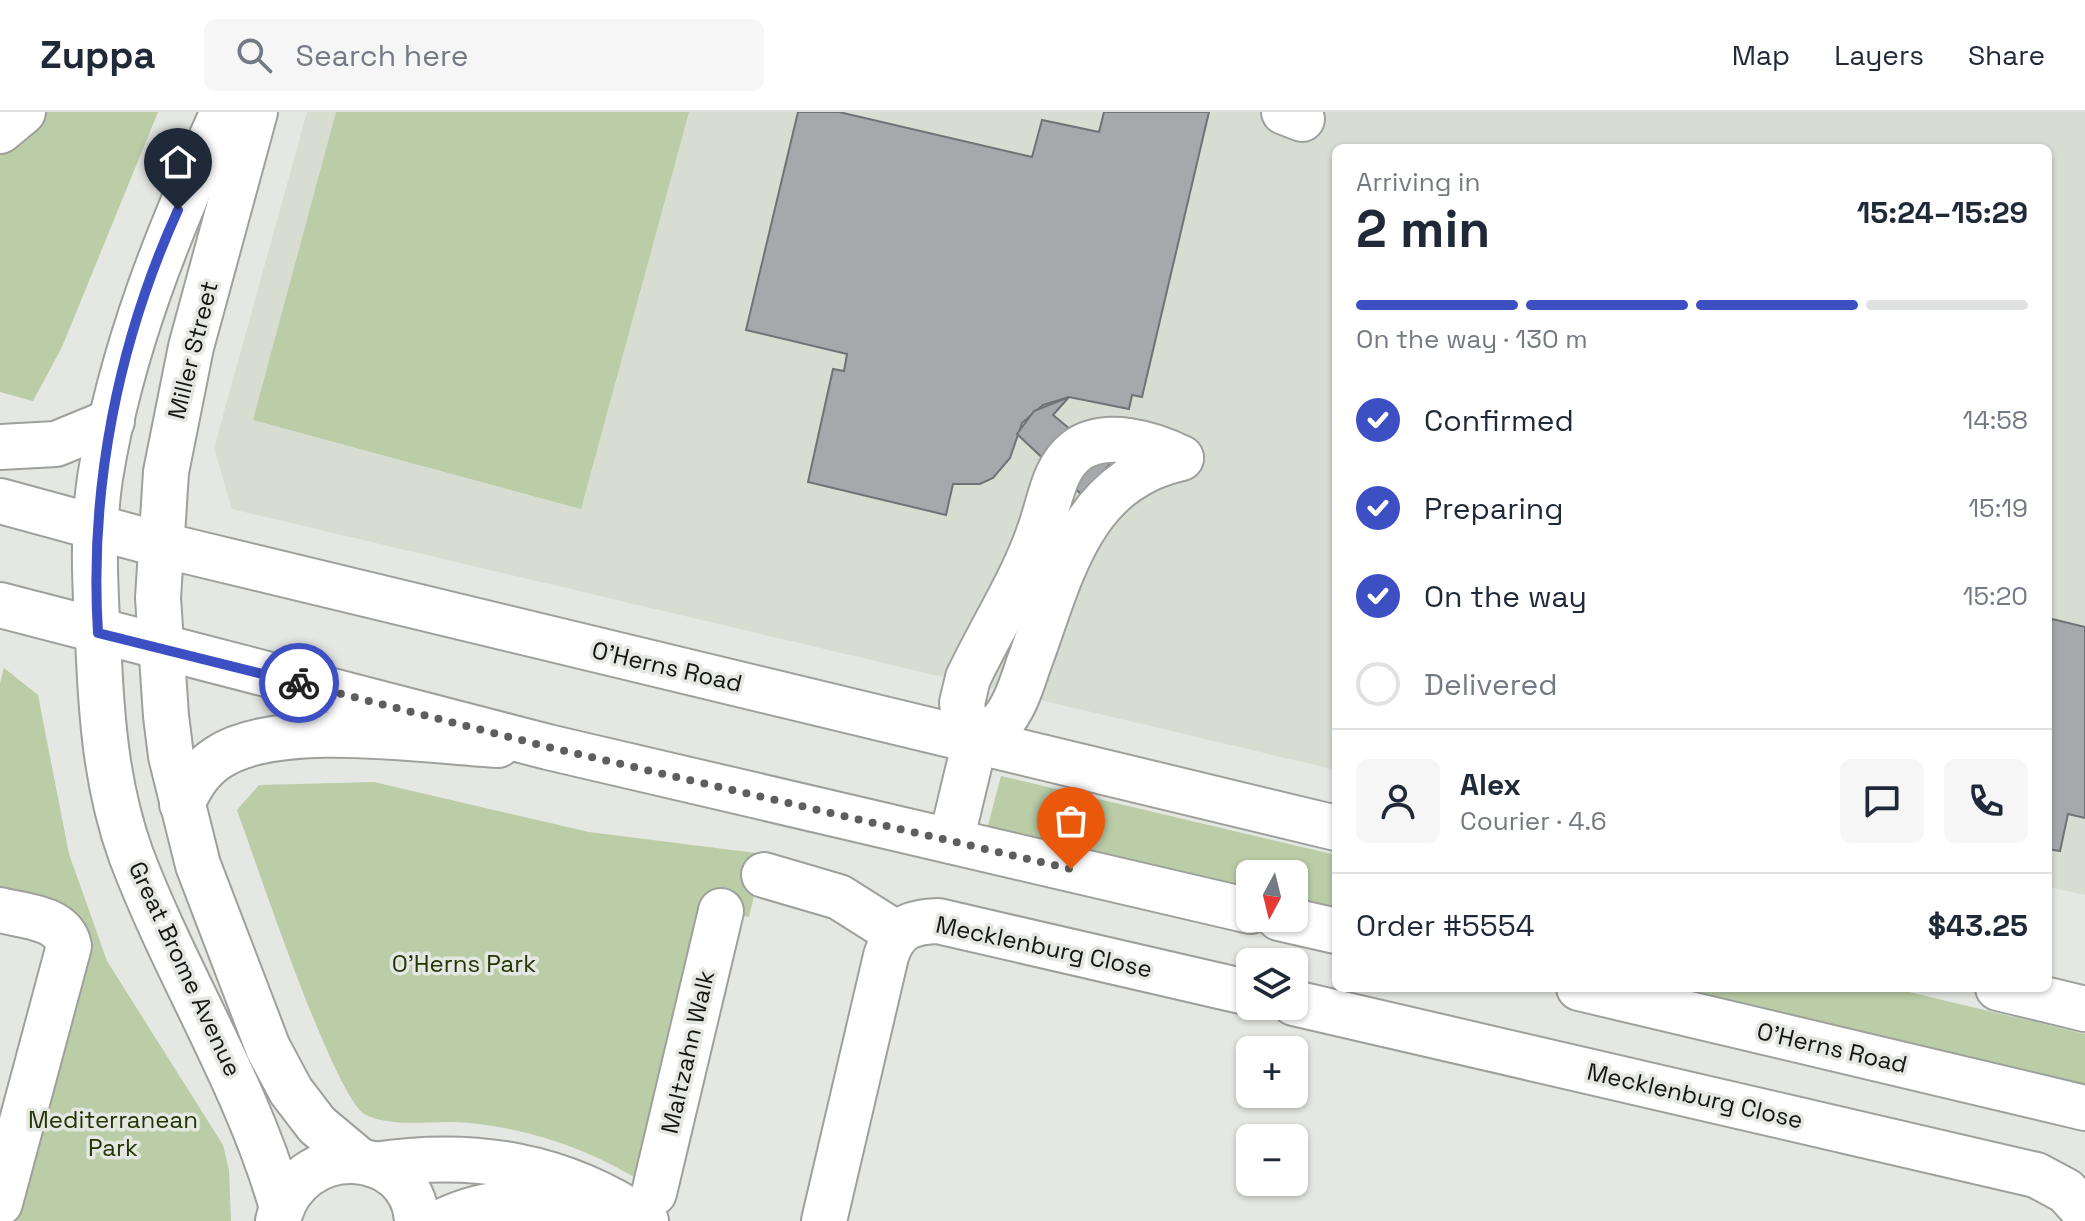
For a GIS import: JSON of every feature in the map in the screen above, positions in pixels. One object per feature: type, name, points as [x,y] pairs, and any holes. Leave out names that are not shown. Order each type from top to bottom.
[{"type":"street","points":[[0,131],[23,112]]},
{"type":"street","points":[[96,528],[100,479],[112,421],[142,308],[167,235],[223,112]]},
{"type":"street","name":"Miller Street","points":[[162,649],[158,544],[166,472],[180,398],[255,112]]},
{"type":"street","points":[[0,447],[56,444],[112,421]]},
{"type":"street","points":[[951,841],[975,741],[964,717],[962,703],[968,678],[1038,538],[1063,466],[1076,450],[1096,442],[1155,445],[1181,458],[1157,464],[1124,480],[1097,507],[1074,543],[1016,699],[1000,724],[975,741]]},
{"type":"street","name":"O'Herns Road","points":[[0,501],[158,544],[1332,827]]},
{"type":"street","name":"Great Brome Avenue","points":[[96,528],[105,753],[130,852],[180,967],[253,1117],[280,1212]]},
{"type":"street","points":[[0,605],[98,633],[548,747],[1236,908]]},
{"type":"street","name":"Great Brome Avenue","points":[[162,649],[166,716],[182,804],[198,865],[268,1048],[291,1091],[317,1125],[367,1163],[393,1176],[408,1194],[417,1221]]},
{"type":"street","points":[[182,804],[194,778],[219,756],[248,745],[302,734],[548,747]]},
{"type":"street","points":[[764,875],[839,897],[896,933],[886,956],[824,1221]]},
{"type":"street","points":[[0,910],[57,926],[67,938],[69,946],[0,1203]]},
{"type":"street","name":"Maltzahn Walk","points":[[650,1207],[721,911]]},
{"type":"street","name":"Mecklenburg Close","points":[[896,933],[920,922],[938,921],[1236,990]]},
{"type":"street","points":[[1308,925],[1332,930]]},
{"type":"street","name":"O'Herns Road","points":[[1596,992],[2085,1108]]},
{"type":"street","points":[[2015,992],[2085,1009]]},
{"type":"street","name":"Mecklenburg Close","points":[[1308,1006],[2036,1175],[2066,1191],[2085,1212]]},
{"type":"street","points":[[280,1212],[294,1184],[313,1168],[335,1160],[367,1163],[449,1157],[526,1166],[650,1207]]},
{"type":"street","points":[[443,1221],[472,1208],[524,1202],[548,1207],[584,1221]]},
{"type":"shaded area","points":[[307,112],[2085,112],[2085,895],[2052,888],[2052,144],[1332,144],[1332,769],[232,509],[214,448]]},
{"type":"green space","points":[[0,112],[158,112],[62,347],[33,401],[0,392]]},
{"type":"green space","points":[[336,112],[689,112],[581,509],[253,420]]},
{"type":"green space","name":"Mediterranean Park","points":[[4,668],[38,695],[69,854],[107,961],[223,1145],[229,1170],[231,1221],[1,1221],[73,949],[0,905],[0,683]]},
{"type":"green space","points":[[1001,776],[1332,854],[1332,922],[1308,916],[1308,860],[1236,860],[1236,899],[987,829]]},
{"type":"green space","name":"O'Herns Park","points":[[374,782],[589,832],[764,854],[749,917],[715,910],[649,1186],[607,1162],[540,1136],[468,1123],[390,1122],[366,1115],[352,1100],[316,1024],[237,810],[259,785]]},
{"type":"green space","points":[[1626,992],[1909,992],[2085,1034],[2085,1101]]},
{"type":"building","points":[[798,112],[839,112],[1032,157],[1042,120],[1099,132],[1104,112],[1209,112],[1142,397],[1132,395],[1129,409],[1069,397],[1043,405],[1022,423],[1010,458],[993,478],[980,484],[953,484],[946,515],[808,482],[833,369],[844,371],[847,354],[746,330]]},
{"type":"building","points":[[1069,397],[1053,415],[1111,463],[1082,495],[1017,434],[1034,411]]},
{"type":"building","points":[[2052,619],[2085,627],[2085,818],[2068,814],[2060,851],[2052,850]]},
{"type":"way so far","points":[[299,683],[548,747],[1071,869]]},
{"type":"route","points":[[178,210],[142,308],[119,387],[100,479],[95,582],[98,633],[299,683]]}]
